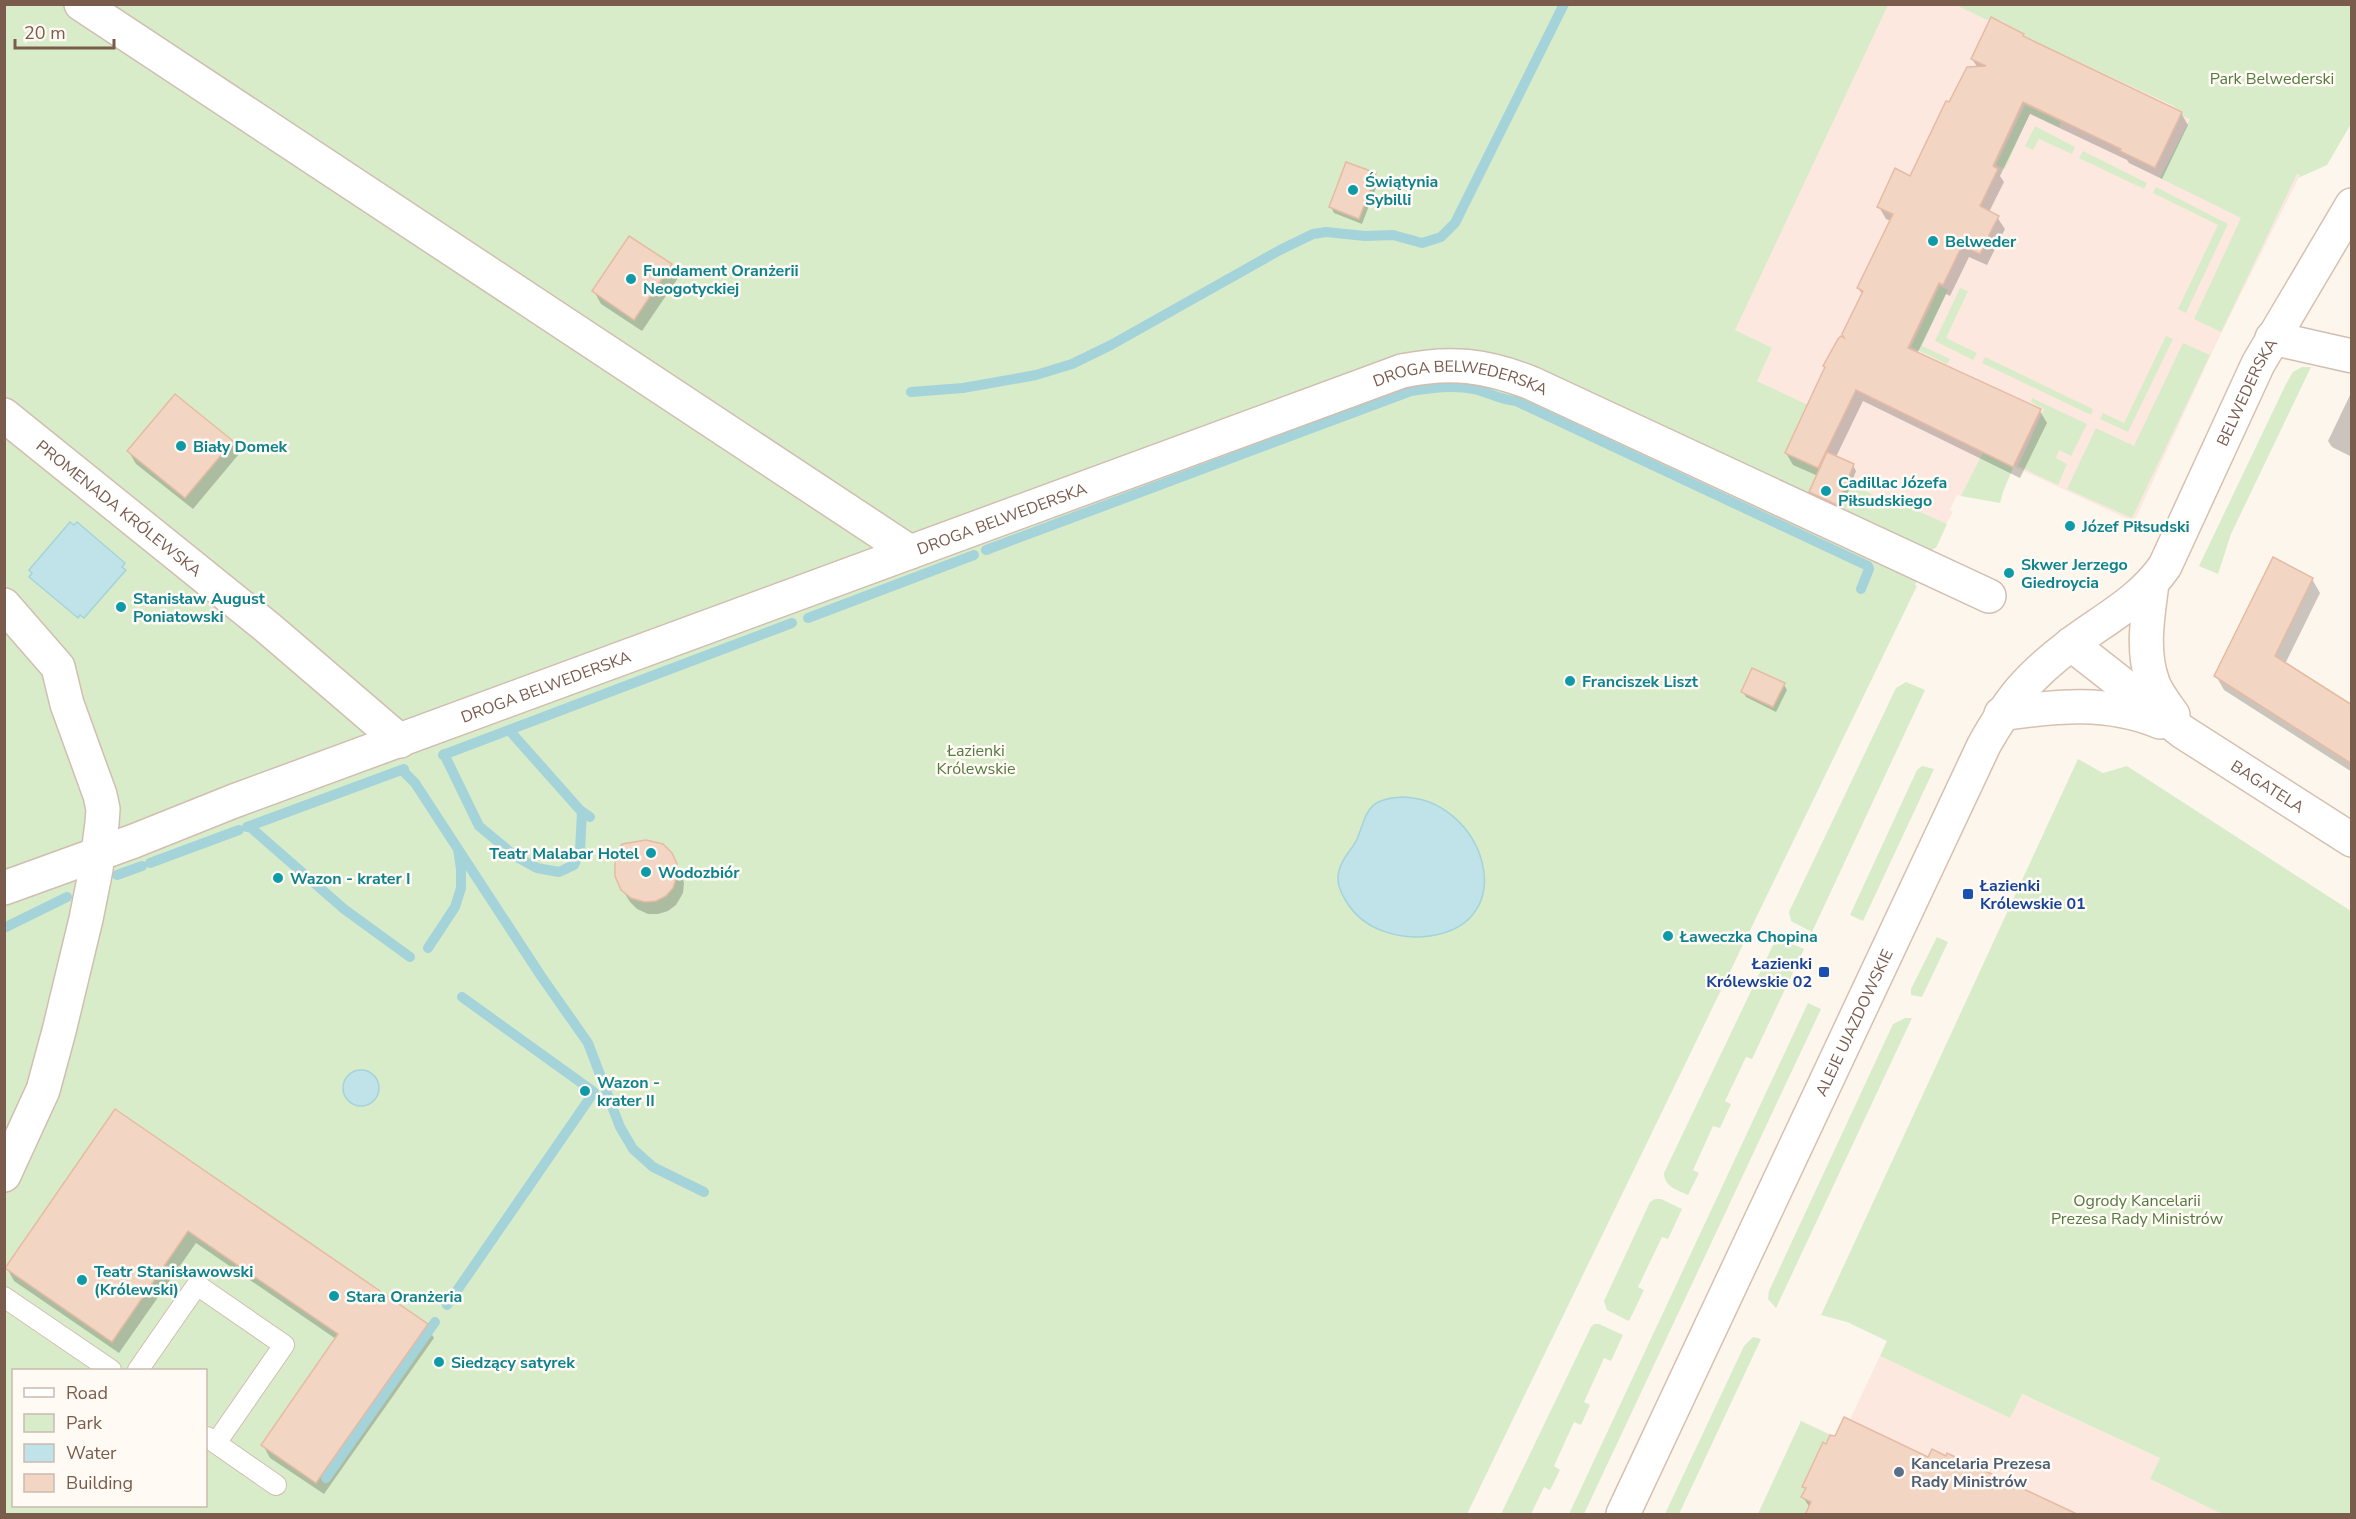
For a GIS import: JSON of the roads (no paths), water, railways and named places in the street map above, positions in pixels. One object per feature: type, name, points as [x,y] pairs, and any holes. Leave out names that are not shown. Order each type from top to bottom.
[{"type":"street","points":[[81,4],[910,552]]},
{"type":"street","name":"BELWEDERSKA","points":[[2152,583],[2165,566],[2242,397],[2272,338],[2352,205]]},
{"type":"street","points":[[2272,338],[2352,356]]},
{"type":"street","name":"DROGA BELWEDERSKA","points":[[4,888],[1402,370],[1440,364],[1498,370],[1531,383],[1989,596]]},
{"type":"street","name":"PROMENADA KRÓLEWSKA","points":[[4,415],[267,627],[400,741]]},
{"type":"street","points":[[2152,583],[2147,628],[2149,667],[2154,685],[2183,732]]},
{"type":"street","name":"ALEJE UJAZDOWSKIE","points":[[1623,1515],[1973,768],[2001,714],[2026,682],[2071,644],[2124,607],[2152,583]]},
{"type":"street","points":[[4,605],[58,667],[67,704],[103,808],[98,854],[86,919],[45,1081],[21,1141],[4,1175]]},
{"type":"street","name":"BAGATELA","points":[[2071,644],[2183,732],[2352,840]]},
{"type":"street","name":"BAGATELA","points":[[2001,714],[2049,707],[2099,707],[2135,714],[2183,732]]},
{"type":"lane","points":[[139,1369],[197,1285],[284,1345],[211,1440],[276,1485]]},
{"type":"lane","points":[[4,1297],[108,1369]]},
{"type":"water","points":[[70,522],[74,525],[77,522],[125,563],[122,567],[126,570],[84,618],[80,615],[78,618],[29,577],[32,573],[29,570]]},
{"type":"water","points":[[1402,797],[1431,803],[1454,817],[1472,838],[1482,862],[1484,887],[1477,909],[1459,926],[1430,936],[1394,934],[1372,926],[1353,911],[1338,883],[1340,867],[1357,839],[1370,809],[1381,801]]},
{"type":"water","points":[[361,1070],[374,1075],[379,1088],[374,1101],[361,1106],[348,1101],[343,1088],[348,1075]]},
{"type":"waterway","points":[[911,392],[963,388],[1036,375],[1072,364],[1313,234],[1326,232],[1365,236],[1393,235],[1422,243],[1441,237],[1455,223],[1564,4]]},
{"type":"waterway","points":[[986,550],[1411,391],[1458,387],[1474,389],[1516,401],[1868,566],[1869,569],[1861,589]]},
{"type":"waterway","points":[[808,618],[974,555]]},
{"type":"waterway","points":[[443,755],[792,623]]},
{"type":"waterway","points":[[509,730],[580,810],[590,817]]},
{"type":"waterway","points":[[444,754],[479,826],[515,856],[537,868],[559,872],[574,865],[580,851],[582,812]]},
{"type":"waterway","points":[[247,827],[404,769]]},
{"type":"waterway","points":[[402,770],[415,783],[458,849],[461,869],[461,888],[455,907],[428,948]]},
{"type":"waterway","points":[[249,826],[344,909],[410,957]]},
{"type":"waterway","points":[[150,863],[239,830]]},
{"type":"waterway","points":[[458,849],[588,1043],[620,1127],[633,1149],[653,1167],[704,1192]]},
{"type":"waterway","points":[[117,875],[142,866]]},
{"type":"waterway","points":[[4,928],[67,897]]},
{"type":"waterway","points":[[447,1305],[594,1092],[462,997]]},
{"type":"waterway","points":[[326,1478],[435,1322]]},
{"type":"place","name":"Świątynia Sybilli","points":[[1353,190]]},
{"type":"place","name":"Belweder","points":[[1933,241]]},
{"type":"place","name":"Fundament Oranżerii Neogotyckiej","points":[[631,279]]},
{"type":"place","name":"Biały Domek","points":[[181,446]]},
{"type":"place","name":"Cadillac Józefa Piłsudskiego","points":[[1826,491]]},
{"type":"place","name":"Józef Piłsudski","points":[[2070,526]]},
{"type":"place","name":"Skwer Jerzego Giedroycia","points":[[2009,573]]},
{"type":"place","name":"Stanisław August Poniatowski","points":[[121,607]]},
{"type":"place","name":"Franciszek Liszt","points":[[1570,681]]},
{"type":"place","name":"Teatr Malabar Hotel","points":[[651,853]]},
{"type":"place","name":"Wodozbiór","points":[[646,872]]},
{"type":"place","name":"Wazon - krater I","points":[[278,878]]},
{"type":"place","name":"Łazienki Królewskie 01","points":[[1968,894]]},
{"type":"place","name":"Ławeczka Chopina","points":[[1668,936]]},
{"type":"place","name":"Łazienki Królewskie 02","points":[[1824,972]]},
{"type":"place","name":"Wazon - krater II","points":[[585,1091]]},
{"type":"place","name":"Teatr Stanisławowski (Królewski)","points":[[82,1280]]},
{"type":"place","name":"Stara Oranżeria","points":[[334,1296]]},
{"type":"place","name":"Siedzący satyrek","points":[[439,1362]]},
{"type":"place","name":"Kancelaria Prezesa Rady Ministrów","points":[[1899,1472]]},
{"type":"park label","name":"Park Belwederski","points":[[2272,78]]},
{"type":"park label","name":"Łazienki Królewskie","points":[[976,759]]},
{"type":"park label","name":"Ogrody Kancelarii Prezesa Rady Ministrów","points":[[2137,1209]]}]
